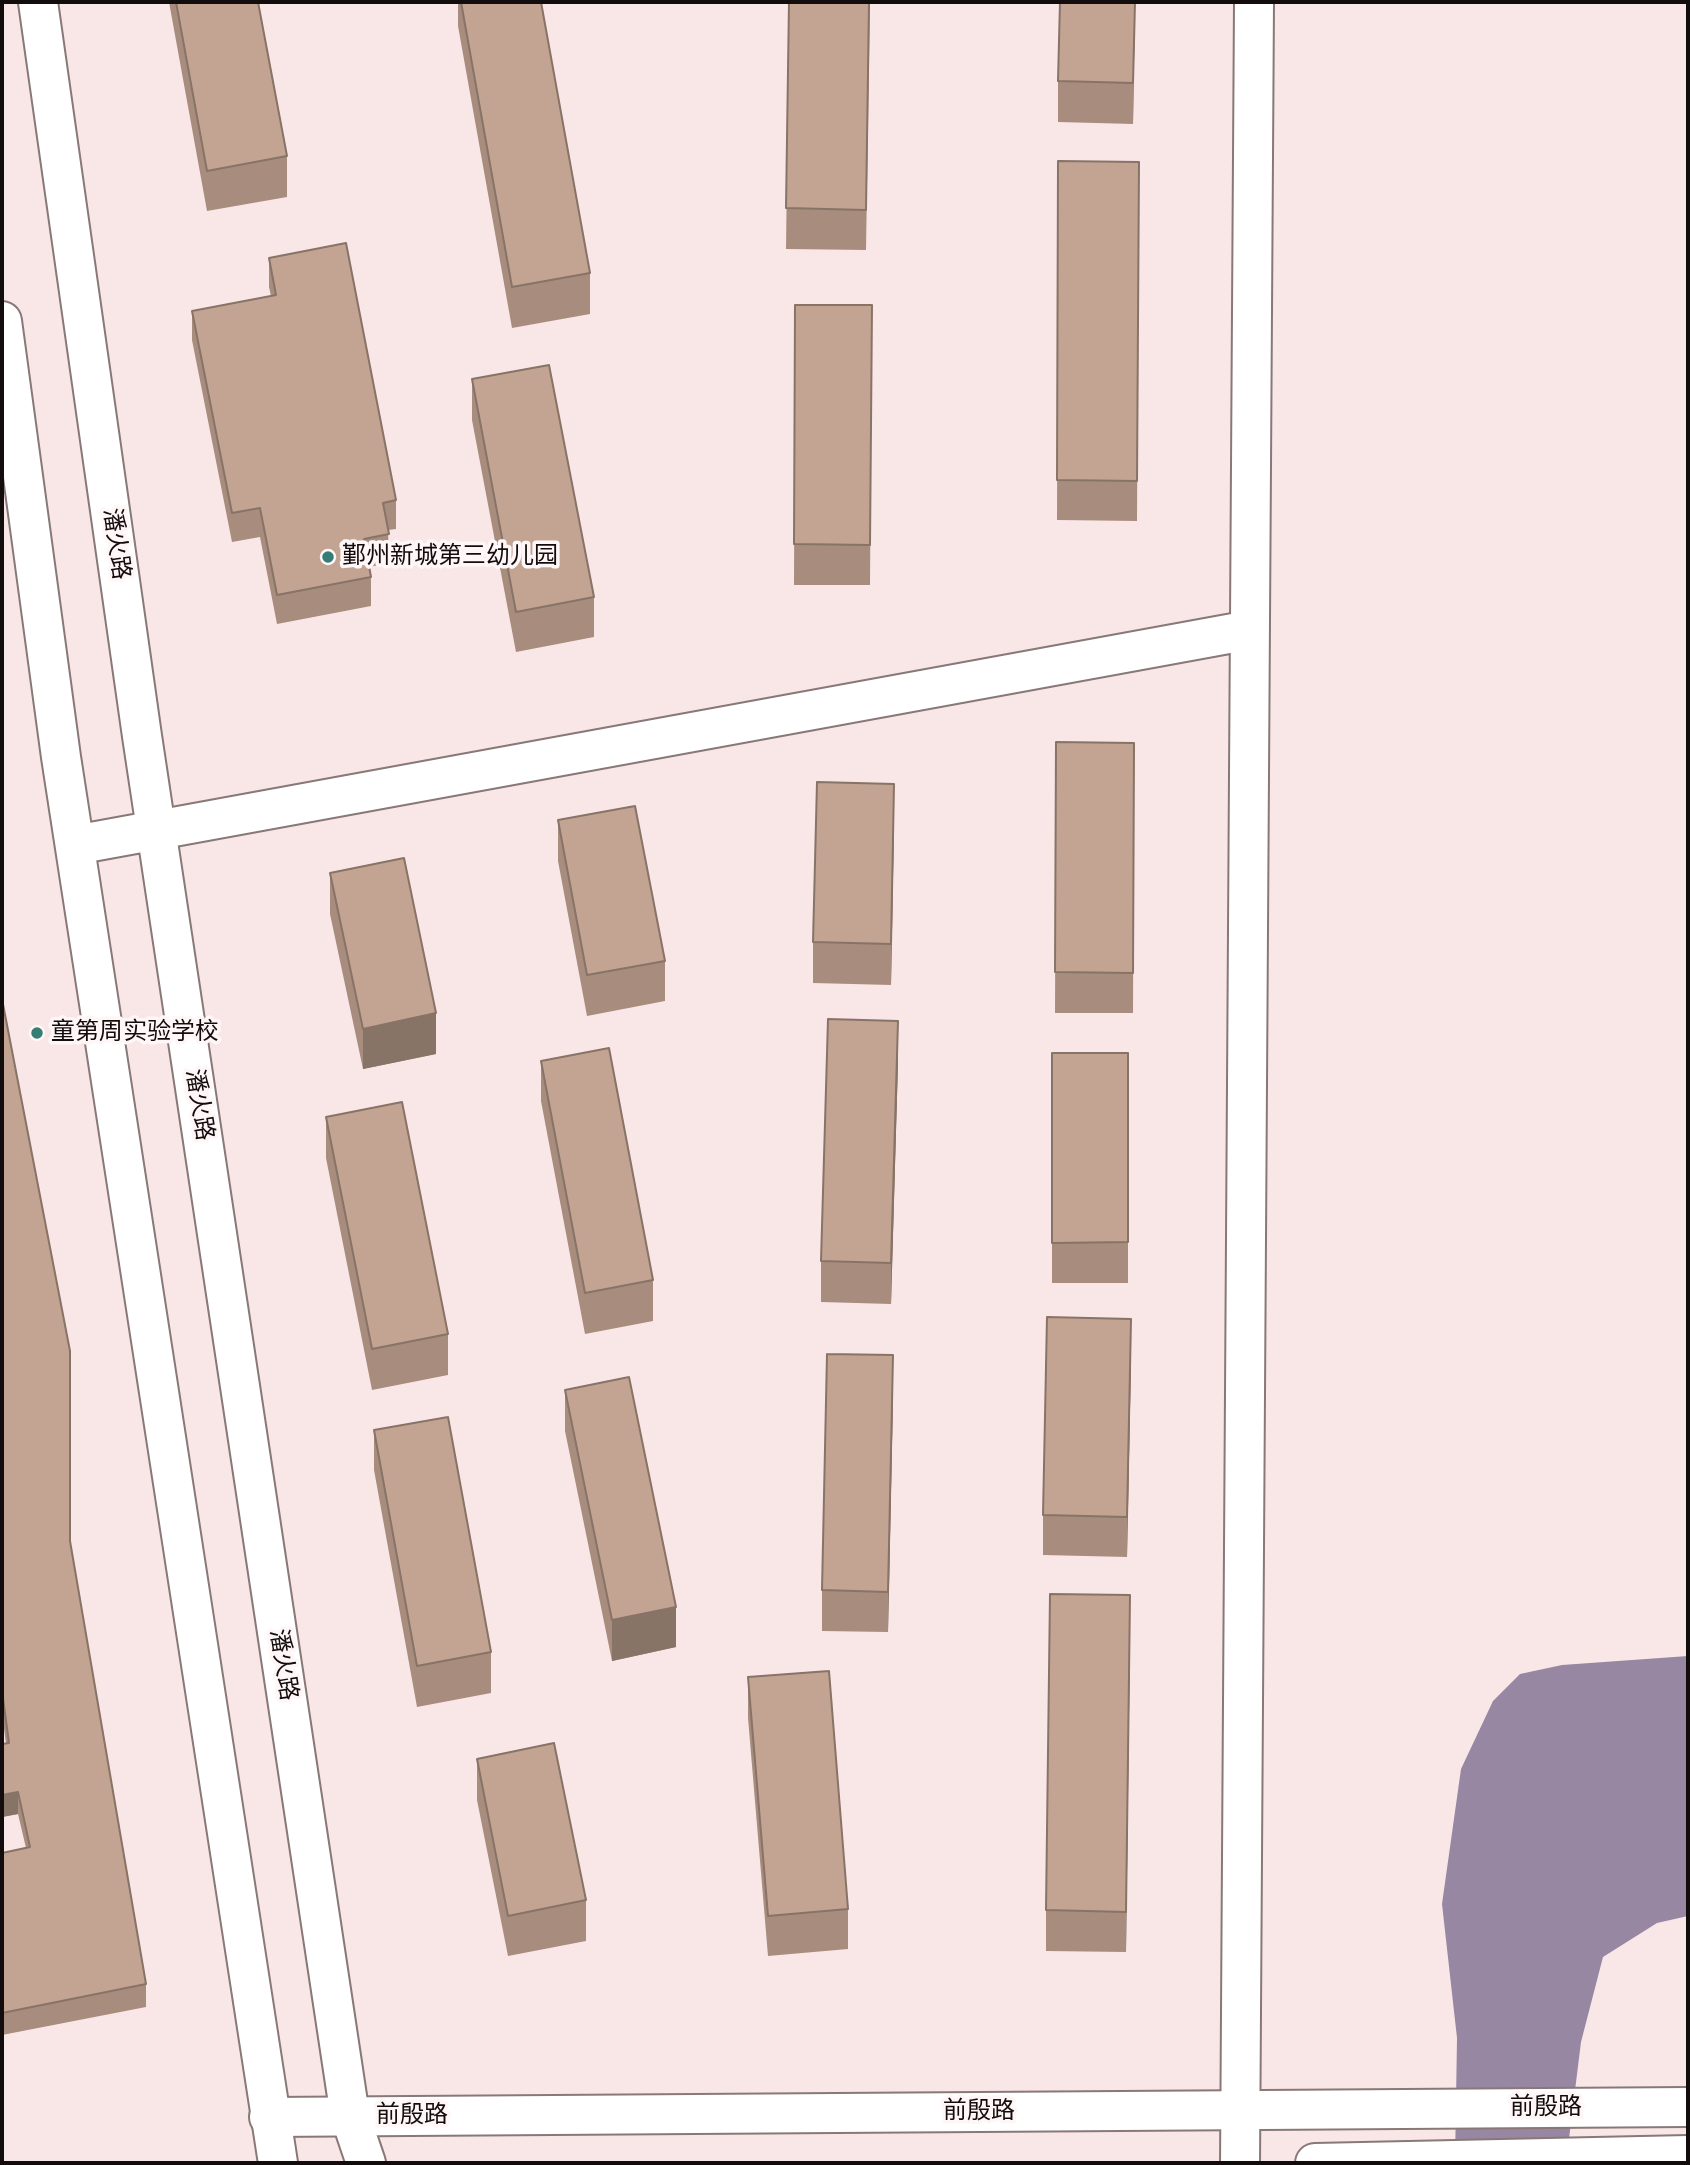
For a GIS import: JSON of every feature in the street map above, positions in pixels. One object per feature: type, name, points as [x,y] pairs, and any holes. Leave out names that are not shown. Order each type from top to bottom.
[{"type":"street","name":"潘火路","points":[[38,2],[157,831],[350,2116],[366,2163]]},
{"type":"street","points":[[1240,2163],[1254,2]]},
{"type":"street","points":[[2,321],[75,845],[278,2163]]},
{"type":"street","points":[[75,845],[1250,630]]},
{"type":"street","name":"前殷路","points":[[269,2117],[1688,2107]]},
{"type":"street","name":"前殷路","points":[[1315,2163],[1688,2155]]},
{"type":"shaded area","points":[[1688,1656],[1688,1916],[1657,1923],[1603,1957],[1581,2042],[1566,2163],[1455,2163],[1457,2038],[1442,1904],[1461,1769],[1493,1701],[1520,1674],[1562,1665]]},
{"type":"building","points":[[176,2],[258,2],[287,156],[207,171]]},
{"type":"building","points":[[461,2],[541,2],[590,273],[512,287]]},
{"type":"building","points":[[789,2],[869,2],[866,210],[786,208]]},
{"type":"building","points":[[1060,2],[1135,2],[1133,83],[1058,81]]},
{"type":"building","points":[[1058,161],[1139,162],[1137,481],[1057,480]]},
{"type":"building","points":[[346,243],[396,500],[383,503],[389,534],[364,539],[371,577],[277,595],[260,508],[232,513],[192,311],[276,295],[269,258]]},
{"type":"building","points":[[795,305],[872,305],[870,545],[794,544]]},
{"type":"building","points":[[549,365],[594,597],[516,612],[472,379]]},
{"type":"building","points":[[1056,742],[1134,743],[1133,973],[1055,972]]},
{"type":"building","points":[[817,782],[894,784],[891,944],[813,942]]},
{"type":"building","points":[[635,806],[665,961],[587,975],[558,820]]},
{"type":"building","points":[[404,858],[436,1013],[363,1029],[330,873]]},
{"type":"building","points":[[2,999],[70,1351],[70,1541],[146,1984],[2,2013],[2,1853],[30,1847],[18,1792],[2,1795],[2,1744],[9,1743],[2,1691]]},
{"type":"building","points":[[828,1019],[898,1021],[891,1263],[821,1261]]},
{"type":"building","points":[[609,1048],[653,1280],[585,1293],[541,1061]]},
{"type":"building","points":[[1052,1053],[1128,1053],[1128,1242],[1052,1243]]},
{"type":"building","points":[[402,1102],[448,1334],[372,1349],[326,1117]]},
{"type":"building","points":[[1047,1317],[1131,1319],[1127,1517],[1043,1515]]},
{"type":"building","points":[[827,1354],[893,1355],[888,1592],[822,1590]]},
{"type":"building","points":[[629,1377],[676,1607],[612,1620],[565,1390]]},
{"type":"building","points":[[448,1417],[491,1652],[417,1666],[374,1430]]},
{"type":"building","points":[[1050,1594],[1130,1595],[1126,1912],[1046,1910]]},
{"type":"building","points":[[829,1671],[848,1909],[768,1916],[748,1677]]},
{"type":"building","points":[[554,1743],[586,1900],[508,1916],[477,1759]]},
{"type":"place","name":"鄞州新城第三幼儿园","points":[[328,557]]},
{"type":"place","name":"童第周实验学校","points":[[37,1033]]}]
